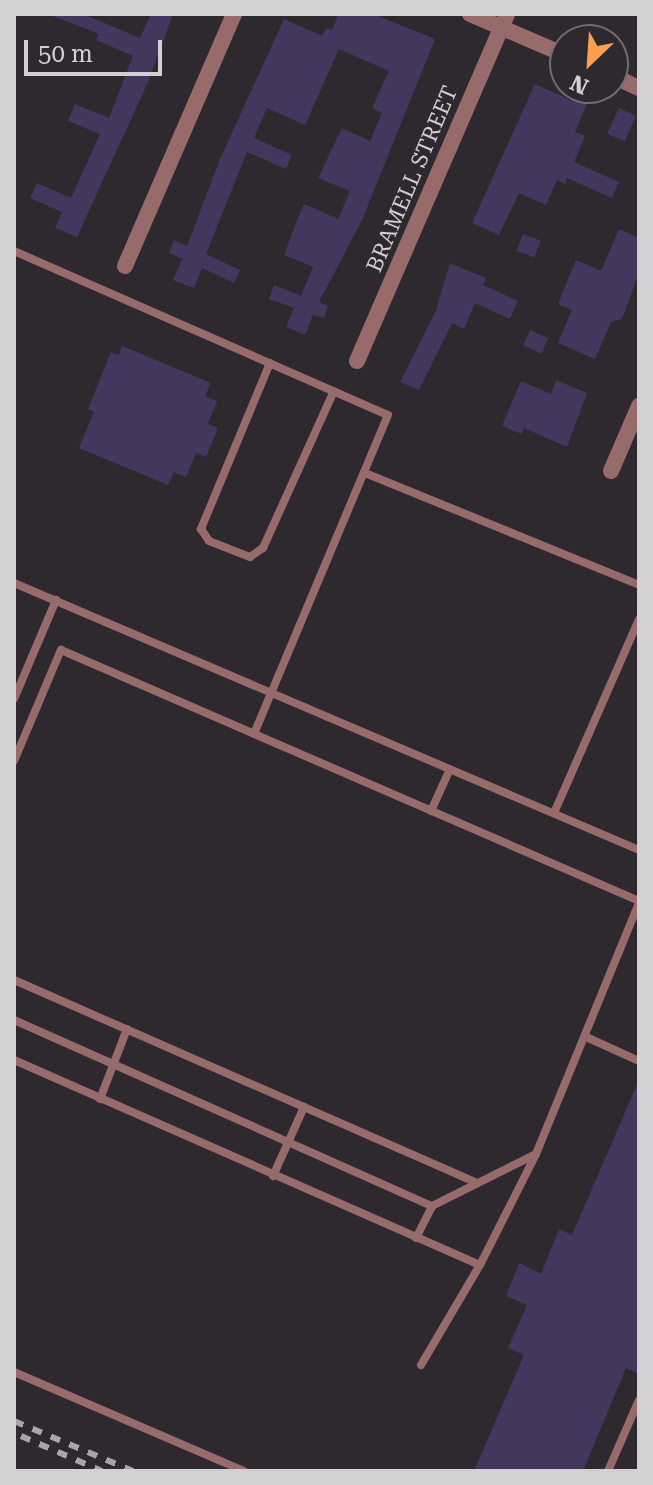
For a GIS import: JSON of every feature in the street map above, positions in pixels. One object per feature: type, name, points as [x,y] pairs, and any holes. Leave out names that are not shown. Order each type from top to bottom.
[{"type":"street","points":[[125,266],[234,14]]},
{"type":"street","points":[[470,14],[504,21],[549,46]]},
{"type":"street","name":"BRAMELL STREET","points":[[357,361],[504,21]]},
{"type":"street","points":[[611,471],[639,406]]},
{"type":"lane","points":[[14,251],[388,415],[254,734]]},
{"type":"lane","points":[[270,363],[201,529],[209,541],[250,557],[263,548],[334,391]]},
{"type":"lane","points":[[365,473],[639,585]]},
{"type":"lane","points":[[14,583],[639,850]]},
{"type":"lane","points":[[14,699],[56,600]]},
{"type":"lane","points":[[554,813],[639,619]]},
{"type":"lane","points":[[14,761],[61,650],[639,902],[536,1154],[480,1265],[421,1365]]},
{"type":"lane","points":[[431,811],[450,769]]},
{"type":"lane","points":[[14,980],[475,1182]]},
{"type":"lane","points":[[14,1020],[432,1206]]},
{"type":"lane","points":[[100,1099],[127,1029]]},
{"type":"lane","points":[[586,1037],[639,1061]]},
{"type":"lane","points":[[14,1060],[480,1265]]},
{"type":"lane","points":[[273,1176],[304,1107]]},
{"type":"lane","points":[[416,1238],[432,1206],[536,1154]]},
{"type":"lane","points":[[14,1372],[244,1471]]},
{"type":"lane","points":[[608,1471],[639,1400]]},
{"type":"building","points":[[48,14],[83,14],[140,38],[151,14],[173,14],[149,80],[77,237],[55,228],[62,212],[30,198],[37,183],[71,198],[100,134],[68,121],[75,104],[109,118],[133,56],[96,40],[99,34]]},
{"type":"building","points":[[339,14],[373,14],[435,39],[362,220],[319,302],[328,306],[324,318],[313,315],[305,335],[286,327],[294,308],[269,299],[274,285],[301,296],[313,267],[284,255],[298,218],[304,204],[338,219],[350,191],[318,178],[342,128],[370,141],[382,113],[372,108],[389,71],[339,49],[305,125],[267,108],[254,138],[292,155],[286,169],[247,152],[206,254],[240,270],[234,283],[202,268],[194,288],[173,280],[182,259],[169,253],[174,240],[187,246],[220,159],[284,19],[322,36],[326,28],[332,30]]},
{"type":"building","points":[[535,84],[549,90],[549,104],[587,104],[575,132],[585,136],[574,162],[619,182],[612,198],[567,178],[565,184],[557,180],[546,205],[519,193],[499,235],[472,223]]},
{"type":"building","points":[[619,108],[636,116],[624,141],[607,133]]},
{"type":"building","points":[[619,229],[639,238],[639,273],[622,319],[611,322],[595,359],[558,343],[572,310],[558,304],[576,260],[601,271]]},
{"type":"building","points":[[523,234],[541,241],[534,258],[517,251]]},
{"type":"building","points":[[450,263],[486,278],[483,285],[518,301],[510,319],[475,303],[464,329],[452,323],[419,390],[400,382],[436,310]]},
{"type":"building","points":[[530,330],[548,338],[541,354],[523,346]]},
{"type":"building","points":[[122,346],[211,383],[205,396],[217,401],[208,424],[218,428],[206,457],[196,453],[186,477],[174,472],[168,485],[79,448],[94,412],[88,409],[111,352],[119,355]]},
{"type":"building","points":[[556,380],[587,393],[567,447],[524,428],[522,434],[502,426],[521,381],[551,394]]},
{"type":"building","points":[[639,1080],[639,1374],[626,1368],[583,1471],[474,1471],[524,1355],[508,1348],[527,1305],[506,1296],[519,1263],[541,1274],[559,1229],[572,1235]]},
{"type":"railway","points":[[14,1421],[133,1471]]},
{"type":"railway","points":[[21,1436],[102,1471]]}]
